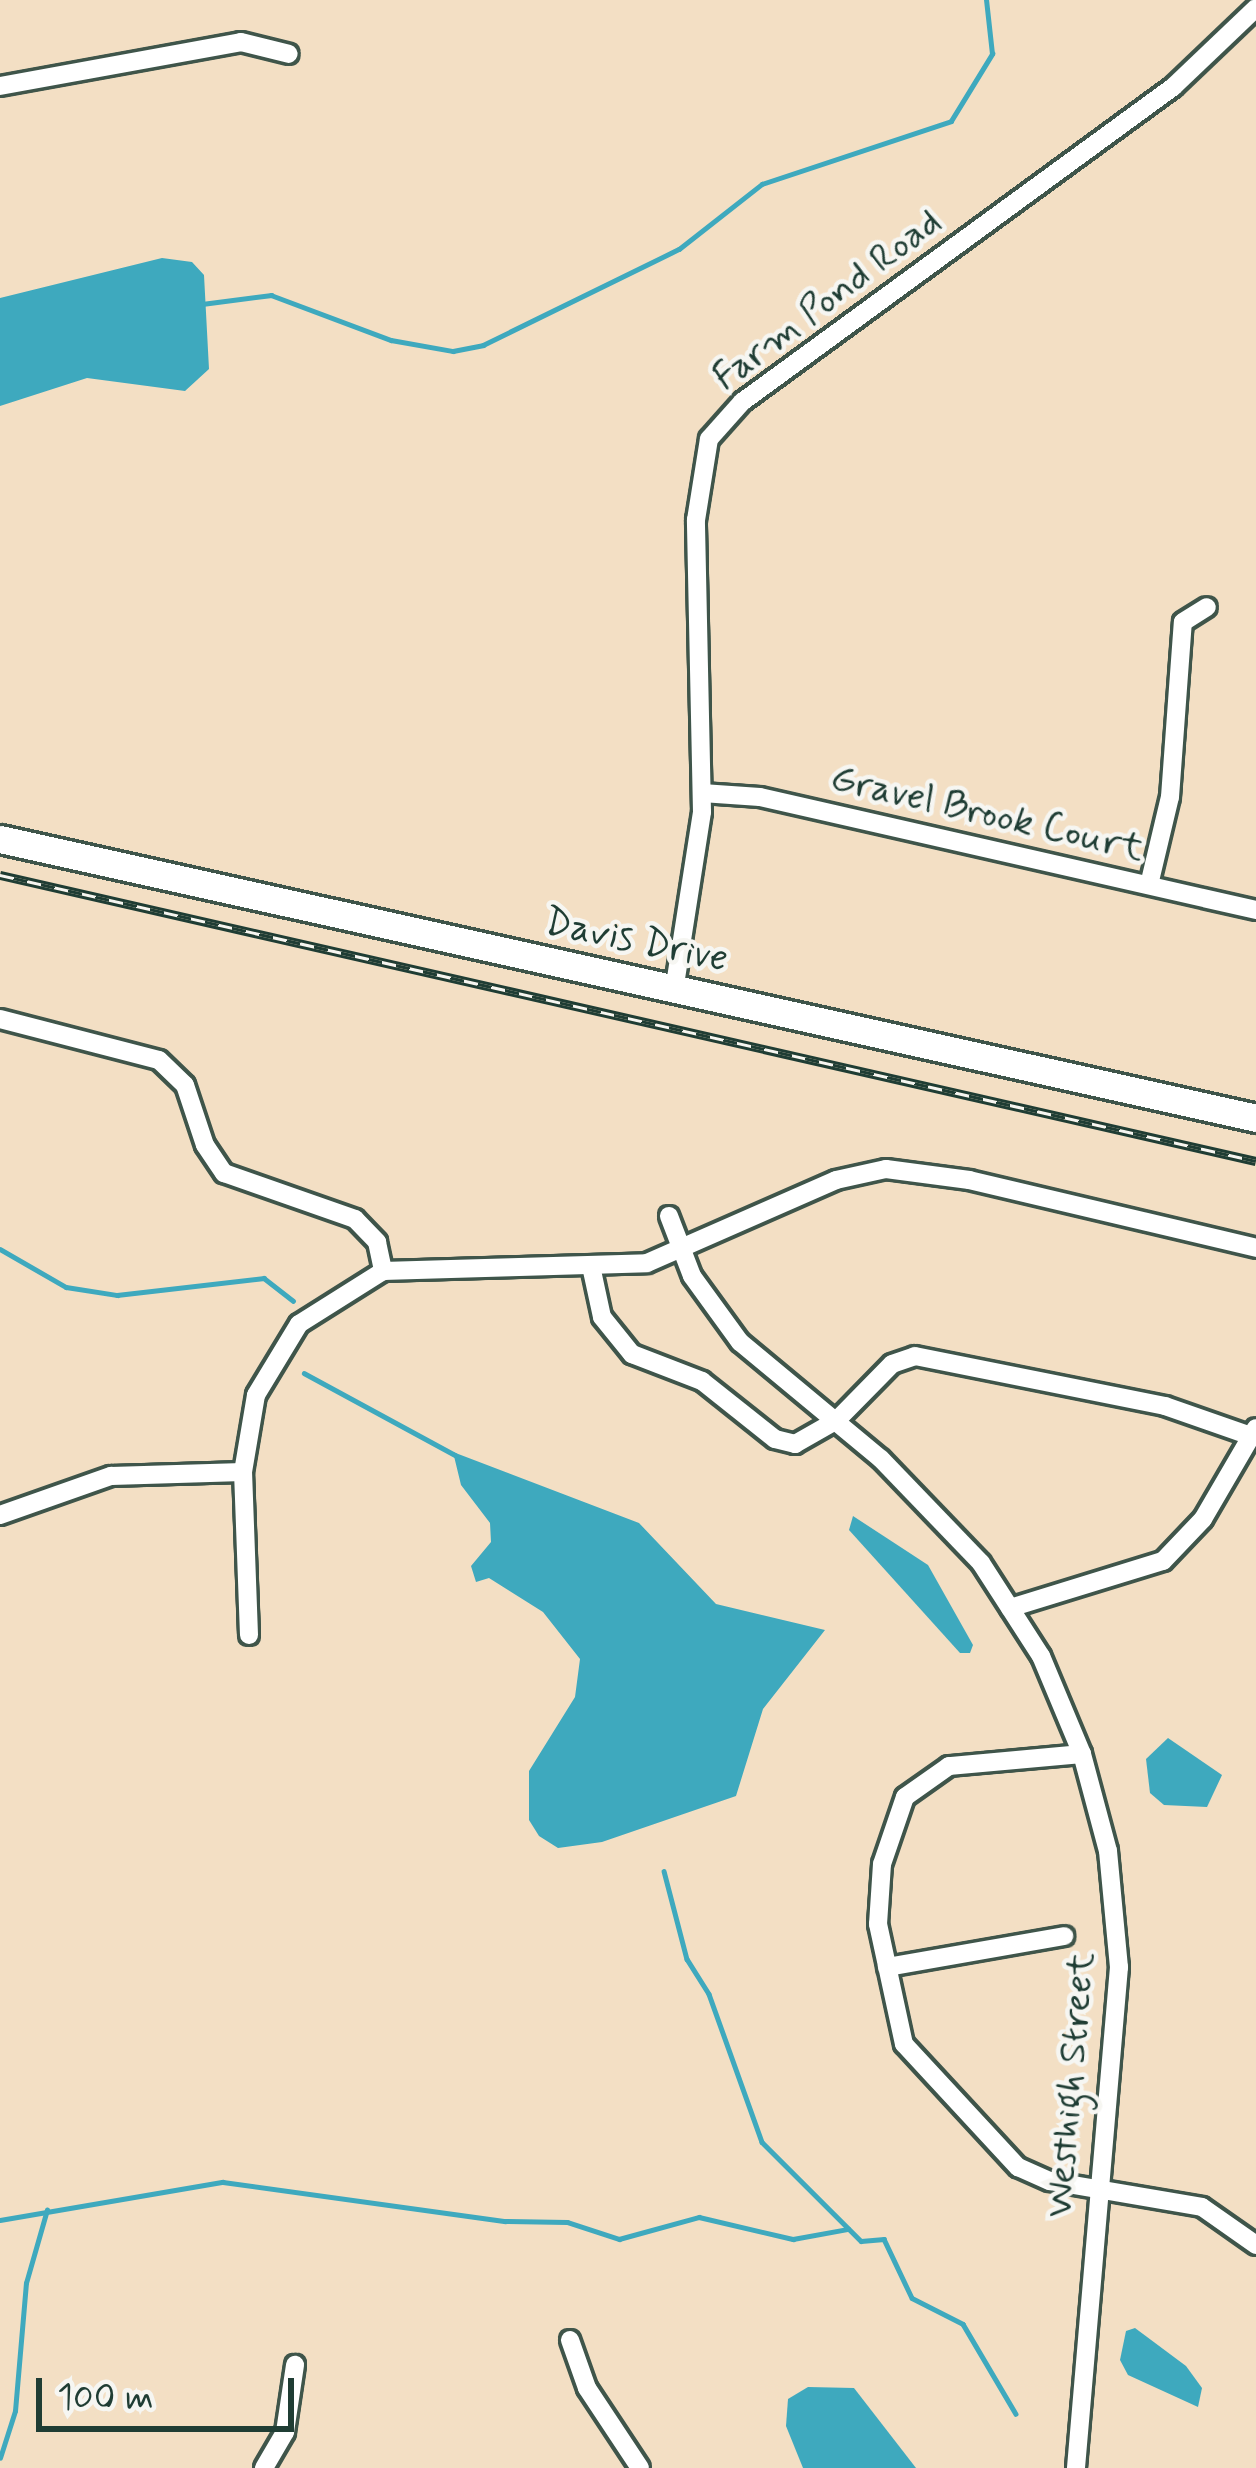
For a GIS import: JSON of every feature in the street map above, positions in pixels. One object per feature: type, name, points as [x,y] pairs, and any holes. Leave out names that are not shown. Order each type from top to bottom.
[{"type":"main road","name":"Davis Drive","points":[[0,838],[1256,1118]]},
{"type":"street","name":"Farm Pond Road","points":[[674,991],[702,794],[696,520],[704,450],[719,423],[1138,114],[1256,8]]},
{"type":"street","points":[[0,86],[241,42],[289,53]]},
{"type":"street","points":[[1149,885],[1171,796],[1183,622],[1207,607]]},
{"type":"street","name":"Gravel Brook Court","points":[[702,794],[760,797],[1256,910]]},
{"type":"street","points":[[0,1019],[159,1060],[185,1085],[224,1173],[355,1219],[377,1242],[383,1271]]},
{"type":"street","points":[[249,1635],[243,1472],[252,1408],[283,1343],[322,1304],[383,1271],[437,1264],[647,1263],[836,1180],[909,1168],[1256,1248]]},
{"type":"street","name":"Westhigh Street","points":[[669,1216],[706,1300],[740,1342],[837,1420],[935,1509],[1041,1656],[1082,1754],[1108,1851],[1119,1966],[1096,2188],[1076,2468]]},
{"type":"street","points":[[591,1266],[602,1317],[632,1354],[702,1381],[775,1439],[795,1444],[837,1420],[892,1364],[941,1356],[1215,1418],[1254,1432],[1203,1519],[1163,1561],[1010,1608]]},
{"type":"street","points":[[0,1515],[111,1476],[243,1472]]},
{"type":"street","points":[[1082,1754],[950,1766],[923,1778],[905,1798],[882,1864],[878,1924],[904,2044],[1018,2167],[1096,2188],[1202,2207],[1256,2245]]},
{"type":"street","points":[[887,1967],[1064,1936]]},
{"type":"street","points":[[570,2340],[587,2387],[640,2468]]},
{"type":"street","points":[[264,2468],[285,2432],[295,2365]]},
{"type":"water","points":[[162,258],[192,262],[204,275],[209,369],[185,391],[87,378],[0,406],[0,298]]},
{"type":"water","points":[[453,1452],[639,1523],[716,1604],[825,1630],[763,1709],[736,1796],[602,1842],[558,1848],[539,1836],[529,1820],[529,1771],[575,1697],[580,1659],[543,1612],[489,1578],[476,1582],[471,1566],[491,1542],[490,1523],[461,1485]]},
{"type":"water","points":[[853,1516],[928,1565],[973,1645],[970,1653],[960,1653],[849,1530]]},
{"type":"water","points":[[1168,1738],[1222,1775],[1207,1807],[1164,1805],[1150,1793],[1146,1759]]},
{"type":"water","points":[[1135,2328],[1186,2366],[1202,2388],[1198,2407],[1128,2375],[1120,2360],[1126,2331]]},
{"type":"water","points":[[808,2387],[854,2388],[916,2468],[803,2468],[786,2426],[788,2399]]},
{"type":"waterway","points":[[202,304],[271,295],[391,340],[453,351],[483,345],[679,249],[762,184],[951,121],[992,54],[986,0]]},
{"type":"waterway","points":[[0,1249],[66,1287],[117,1295],[264,1278],[293,1301]]},
{"type":"waterway","points":[[304,1373],[455,1455]]},
{"type":"waterway","points":[[664,1871],[687,1959],[709,1994],[762,2142],[861,2241],[884,2239],[912,2298],[963,2324],[1016,2414]]},
{"type":"waterway","points":[[0,2220],[223,2182],[505,2221],[567,2222],[619,2239],[699,2217],[793,2239],[848,2229]]},
{"type":"waterway","points":[[0,2458],[15,2411],[26,2283],[47,2210]]},
{"type":"railway","points":[[0,875],[1256,1161]]}]
